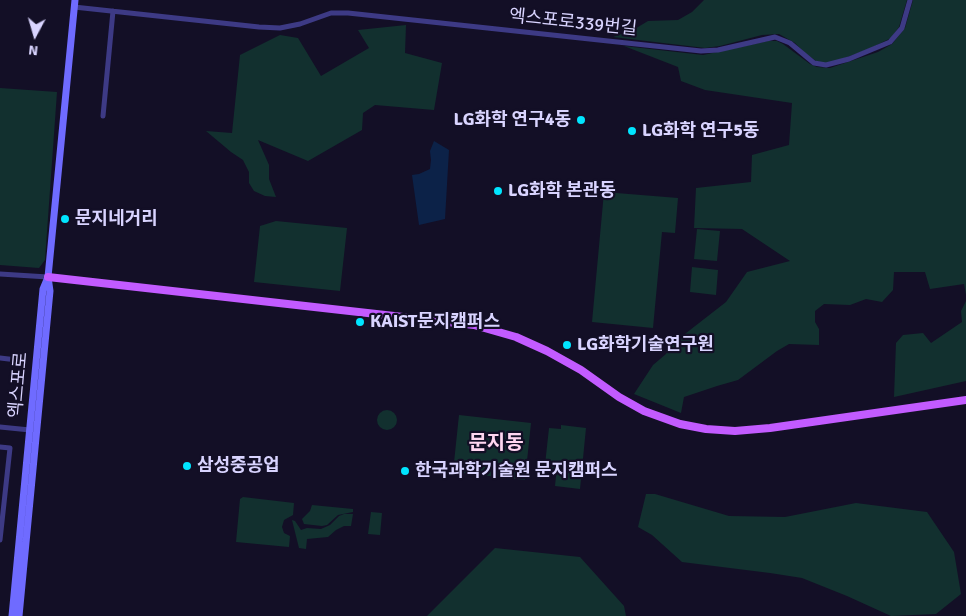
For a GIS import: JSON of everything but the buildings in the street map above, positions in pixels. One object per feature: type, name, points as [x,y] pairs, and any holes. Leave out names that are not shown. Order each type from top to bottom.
[{"type":"main road","name":"엑스포로","points":[[18,616],[50,291],[48,277],[75,4]]},
{"type":"main road","name":"엑스포로","points":[[12,616],[43,289],[48,277]]},
{"type":"main road","points":[[48,277],[474,325],[516,337],[547,351],[581,370],[619,397],[644,411],[680,424],[706,429],[736,431],[770,428],[966,400]]},
{"type":"street","name":"엑스포로339번길","points":[[75,4],[113,12],[280,28],[300,24],[331,13],[348,13],[701,51],[718,50],[776,37],[790,44],[814,63],[826,65],[849,59],[890,42],[902,28],[910,0]]},
{"type":"street","points":[[103,116],[113,12]]},
{"type":"street","points":[[0,274],[48,277]]},
{"type":"street","points":[[0,358],[17,360]]},
{"type":"street","points":[[0,427],[30,430]]},
{"type":"street","points":[[0,447],[10,448],[2,498],[0,540]]},
{"type":"green space","points":[[704,0],[907,0],[899,27],[891,38],[869,49],[831,63],[816,61],[795,43],[779,34],[762,35],[705,48],[613,37],[633,30],[648,21],[678,20],[692,12]]},
{"type":"green space","points":[[913,0],[966,0],[966,295],[964,284],[930,289],[925,272],[894,272],[893,290],[882,302],[866,299],[850,305],[824,304],[815,311],[815,322],[819,329],[819,345],[789,344],[738,380],[684,397],[681,413],[634,394],[653,365],[666,354],[672,344],[726,302],[747,272],[790,261],[742,229],[694,228],[696,188],[751,182],[752,155],[789,145],[792,103],[705,90],[681,81],[678,67],[624,46],[703,55],[768,41],[777,41],[810,64],[817,67],[830,68],[878,52],[892,44],[905,28]]},
{"type":"green space","points":[[406,25],[405,53],[442,63],[434,110],[375,105],[363,113],[362,130],[308,161],[258,140],[269,165],[269,179],[276,197],[265,196],[254,191],[249,183],[249,172],[243,160],[206,131],[232,133],[240,55],[280,35],[298,38],[321,76],[369,48],[358,30]]},
{"type":"green space","points":[[0,88],[57,92],[45,260],[39,268],[0,265]]},
{"type":"green space","points":[[604,192],[678,198],[675,233],[662,232],[653,328],[592,322]]},
{"type":"green space","points":[[276,221],[347,228],[340,291],[254,282],[260,226]]},
{"type":"green space","points":[[697,229],[720,231],[717,261],[694,259]]},
{"type":"green space","points":[[692,267],[718,270],[716,295],[690,292]]},
{"type":"green space","points":[[966,301],[966,381],[894,397],[896,343],[903,335],[923,333],[931,343],[962,322],[961,311]]},
{"type":"green space","points":[[387,410],[394,413],[397,420],[394,427],[387,430],[380,427],[377,420],[380,413]]},
{"type":"green space","points":[[459,415],[531,423],[525,480],[453,472]]},
{"type":"green space","points":[[561,425],[586,428],[580,489],[555,486],[556,476],[544,474],[549,428],[561,429]]},
{"type":"green space","points":[[646,494],[655,494],[729,516],[785,517],[856,503],[927,512],[954,552],[961,594],[936,614],[891,616],[802,578],[682,562],[652,535],[638,527]]},
{"type":"green space","points":[[243,497],[294,503],[293,515],[284,520],[282,527],[284,533],[290,536],[289,547],[236,542],[240,499]]},
{"type":"green space","points":[[312,505],[353,509],[353,512],[338,515],[327,525],[304,524],[302,519],[310,511]]},
{"type":"green space","points":[[371,512],[382,513],[380,535],[368,534]]},
{"type":"green space","points":[[353,514],[351,526],[344,526],[328,537],[307,539],[306,549],[299,548],[292,520],[295,521],[301,530],[307,528],[321,529],[330,525],[339,516]]},
{"type":"green space","points":[[495,548],[580,557],[624,606],[626,616],[427,616]]},
{"type":"water","points":[[434,141],[449,150],[445,219],[419,225],[412,175],[430,169],[430,151]]},
{"type":"place","name":"LG화학 연구4동","points":[[581,120]]},
{"type":"place","name":"LG화학 연구5동","points":[[632,131]]},
{"type":"place","name":"LG화학 본관동","points":[[498,191]]},
{"type":"place","name":"문지네거리","points":[[65,219]]},
{"type":"place","name":"KAIST문지캠퍼스","points":[[360,322]]},
{"type":"place","name":"LG화학기술연구원","points":[[567,345]]},
{"type":"place","name":"삼성중공업","points":[[187,466]]},
{"type":"place","name":"한국과학기술원 문지캠퍼스","points":[[405,471]]},
{"type":"district","name":"문지동","points":[[496,444]]}]
